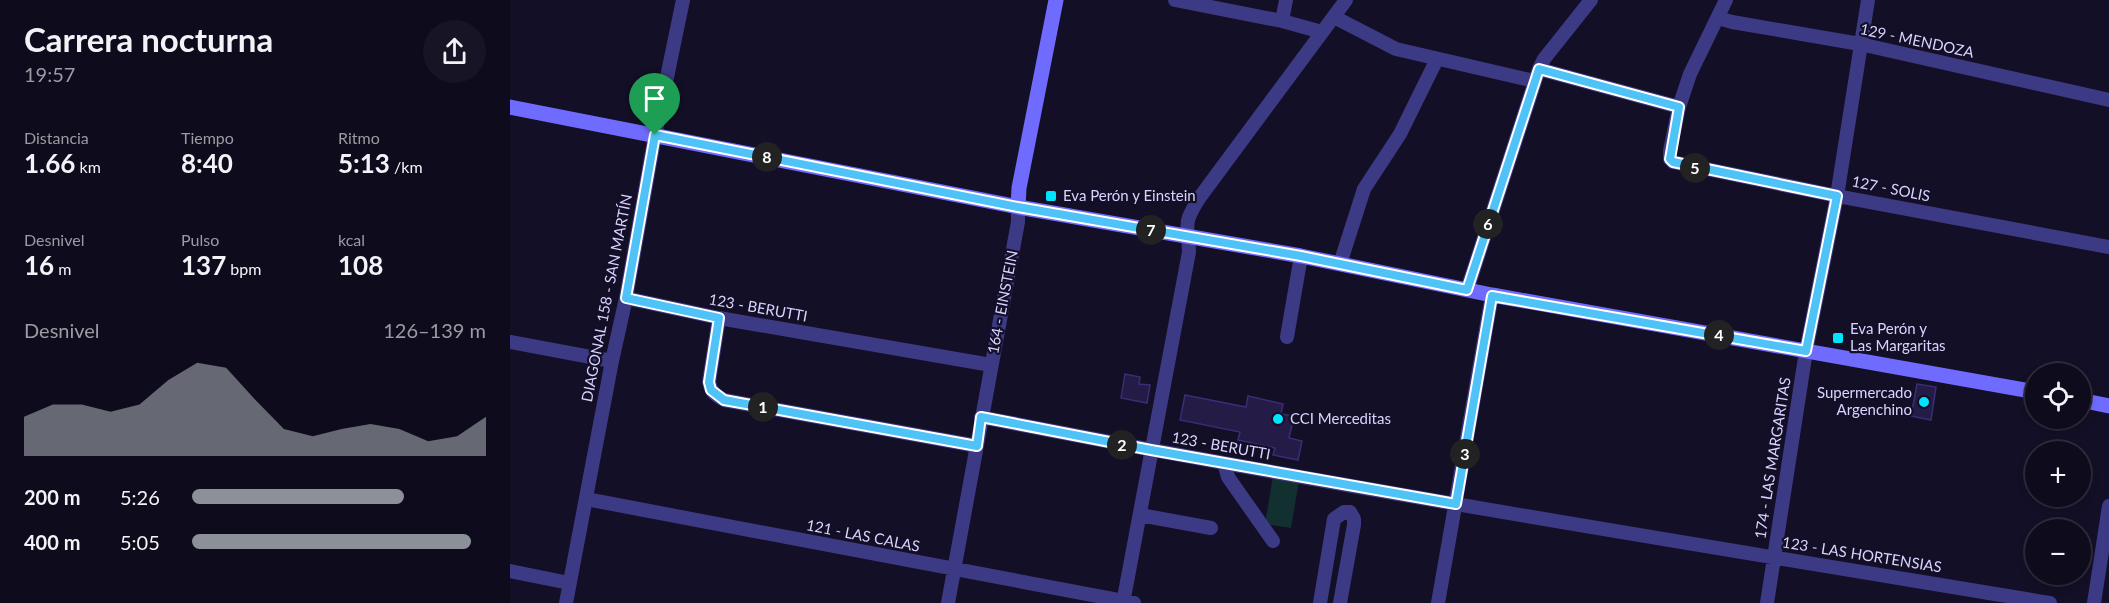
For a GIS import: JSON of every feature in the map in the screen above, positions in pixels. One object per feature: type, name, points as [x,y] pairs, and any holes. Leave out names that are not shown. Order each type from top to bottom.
[{"type":"street","name":"DIAGONAL 158 - SAN MARTÍN","points":[[566,603],[682,0]]},
{"type":"street","name":"164 - EINSTEIN","points":[[948,603],[1018,222],[1019,188],[1056,0]]},
{"type":"street","points":[[1175,0],[1282,21],[1322,32]]},
{"type":"street","points":[[1282,21],[1286,0]]},
{"type":"street","points":[[1127,602],[1151,450],[1189,252],[1186,224],[1200,197],[1346,0]]},
{"type":"street","points":[[1467,290],[1536,75],[1544,59],[1591,0]]},
{"type":"street","points":[[1334,17],[1396,49],[1536,75],[1679,107],[1690,75],[1726,0]]},
{"type":"street","name":"174 - LAS MARGARITAS","points":[[1767,603],[1806,351],[1837,196],[1869,0]]},
{"type":"street","name":"129 - MENDOZA","points":[[1718,18],[1860,44],[2109,100]]},
{"type":"street","points":[[1340,264],[1364,189],[1400,134],[1437,58]]},
{"type":"street","points":[[510,107],[1018,207],[1301,256],[1492,296],[2025,390]]},
{"type":"street","name":"127 - SOLIS","points":[[1679,107],[1670,159],[1679,165],[2109,247]]},
{"type":"street","points":[[1287,337],[1301,256]]},
{"type":"street","points":[[1438,603],[1492,296]]},
{"type":"street","name":"123 - BERUTTI","points":[[626,298],[719,318],[991,365]]},
{"type":"street","points":[[719,318],[709,382],[711,390],[724,400],[977,446]]},
{"type":"street","points":[[510,342],[612,361]]},
{"type":"street","points":[[2091,402],[2109,405]]},
{"type":"street","name":"123 - BERUTTI","points":[[981,417],[1151,450],[1456,504]]},
{"type":"street","points":[[1224,463],[1228,477],[1273,541]]},
{"type":"street","name":"121 - LAS CALAS","points":[[586,499],[1127,602]]},
{"type":"street","name":"123 - LAS HORTENSIAS","points":[[1456,504],[2050,603]]},
{"type":"street","points":[[2094,603],[2109,506]]},
{"type":"street","points":[[1320,603],[1334,519],[1344,512],[1350,512],[1354,525],[1340,603]]},
{"type":"street","points":[[1140,515],[1211,528]]},
{"type":"street","points":[[510,571],[569,583]]},
{"type":"green space","points":[[1273,476],[1299,481],[1291,528],[1265,524]]},
{"type":"building","points":[[1125,374],[1140,377],[1139,384],[1150,385],[1147,403],[1121,398]]},
{"type":"building","name":"Supermercado Argenchino","points":[[1917,384],[1936,387],[1931,420],[1911,416]]},
{"type":"building","points":[[1185,395],[1246,407],[1248,396],[1283,404],[1281,414],[1294,416],[1289,438],[1302,441],[1298,460],[1273,455],[1275,448],[1238,440],[1240,432],[1180,420]]},
{"type":"place","name":"Eva Perón y Einstein","points":[[1051,196]]},
{"type":"place","name":"Eva Perón y Las Margaritas","points":[[1838,338]]},
{"type":"place","name":"Supermercado Argenchino","points":[[1924,402]]},
{"type":"place","name":"CCI Merceditas","points":[[1278,419]]},
{"type":"route","points":[[1539,69],[1679,107],[1670,159],[1679,165],[1837,196],[1806,351],[1492,296],[1456,504],[1151,450],[981,417],[977,446],[724,400],[711,390],[709,382],[719,318],[626,298],[655,135],[1018,207],[1301,256],[1467,290],[1539,69]]}]
